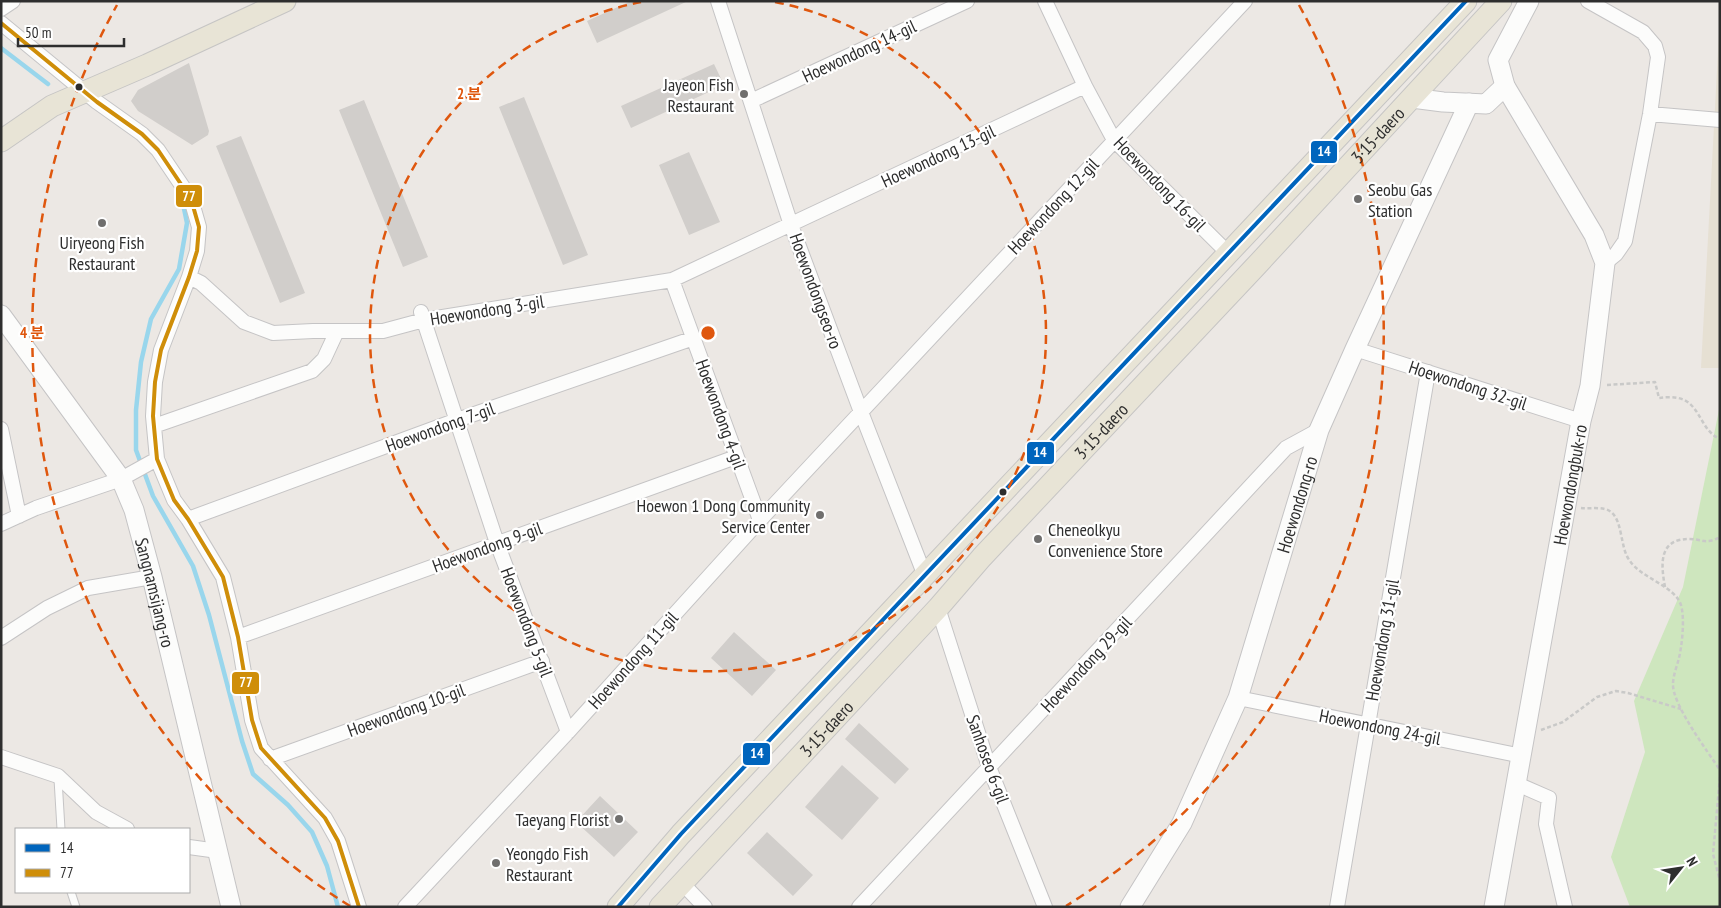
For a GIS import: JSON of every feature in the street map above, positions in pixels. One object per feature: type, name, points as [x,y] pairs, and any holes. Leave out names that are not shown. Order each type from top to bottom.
[{"type":"main road","points":[[1,141],[52,106],[147,65],[285,1]]},
{"type":"main road","name":"3·15-daero","points":[[618,907],[682,834],[1466,1]]},
{"type":"main road","name":"3·15-daero","points":[[660,907],[938,608],[982,557],[1256,266],[1501,1]]},
{"type":"main road","name":"Hoewondongbuk-ro","points":[[1494,907],[1581,421],[1590,386],[1605,263],[1594,235],[1505,86],[1498,60],[1529,1]]},
{"type":"main road","points":[[1412,98],[1486,104],[1505,86]]},
{"type":"main road","name":"Hoewondong-ro","points":[[1130,907],[1182,823],[1238,698],[1319,430],[1469,103]]},
{"type":"main road","name":"Sangnamsijang-ro","points":[[3,323],[128,476],[134,510],[152,577],[231,907]]},
{"type":"street","points":[[1,9],[13,1]]},
{"type":"street","name":"Hoewondongseo-ro","points":[[718,1],[791,225],[925,576]]},
{"type":"street","name":"Hoewondong 14-gil","points":[[751,101],[967,1]]},
{"type":"street","name":"Hoewondong 16-gil","points":[[1045,1],[1085,86],[1114,140],[1229,254]]},
{"type":"street","name":"Hoewondong 12-gil","points":[[861,412],[1245,1]]},
{"type":"street","points":[[1588,1],[1643,32],[1655,46],[1658,57],[1650,114],[1625,241],[1616,254],[1605,263]]},
{"type":"street","points":[[1,23],[84,91],[142,134],[158,150],[191,200],[199,227],[197,251],[161,350],[156,382],[154,460],[174,500],[188,519],[223,577],[238,637],[252,720],[261,748],[325,818],[338,841],[359,907]]},
{"type":"street","name":"Hoewondong 13-gil","points":[[791,225],[1085,86]]},
{"type":"street","points":[[1650,114],[1720,120]]},
{"type":"street","name":"Hoewondong 3-gil","points":[[189,277],[201,283],[244,322],[273,333],[313,330],[383,331],[422,316],[672,280],[791,225]]},
{"type":"street","name":"Hoewondong 4-gil","points":[[672,280],[760,520]]},
{"type":"street","name":"Hoewondong 5-gil","points":[[422,316],[497,543],[568,732]]},
{"type":"street","points":[[154,426],[312,371],[324,359],[337,331]]},
{"type":"street","name":"Hoewondong 7-gil","points":[[188,519],[457,420],[694,338]]},
{"type":"street","name":"Hoewondong 32-gil","points":[[1355,349],[1581,421]]},
{"type":"street","name":"Hoewondong 31-gil","points":[[1337,907],[1428,372]]},
{"type":"street","name":"Hoewondong 11-gil","points":[[405,907],[861,412]]},
{"type":"street","points":[[1,429],[19,516]]},
{"type":"street","name":"Hoewondong 29-gil","points":[[860,907],[1286,448],[1319,430]]},
{"type":"street","name":"Hoewondong 9-gil","points":[[238,637],[736,457]]},
{"type":"street","points":[[1,524],[36,508],[128,476],[154,460]]},
{"type":"street","points":[[1,638],[47,608],[88,588],[152,577]]},
{"type":"street","name":"Sanhoseo 6-gil","points":[[938,608],[989,767],[1045,907]]},
{"type":"street","name":"Hoewondong 10-gil","points":[[270,759],[542,661]]},
{"type":"street","name":"Hoewondong 24-gil","points":[[1238,698],[1522,756]]},
{"type":"street","points":[[1,757],[58,776],[96,812],[125,828]]},
{"type":"street","points":[[1517,784],[1549,798],[1546,824],[1565,907]]},
{"type":"street","points":[[190,847],[218,852]]},
{"type":"street","points":[[682,883],[705,907]]},
{"type":"lane","points":[[58,776],[61,828]]},
{"type":"lane","points":[[71,893],[76,907]]},
{"type":"path","points":[[1590,386],[1654,382],[1659,398],[1678,398],[1687,401],[1708,431],[1720,439]]},
{"type":"path","points":[[1565,511],[1578,508],[1602,509],[1612,513],[1629,561],[1678,599],[1682,610],[1681,650],[1672,684],[1674,695],[1720,770]]},
{"type":"path","points":[[1665,588],[1662,572],[1664,551],[1682,540],[1690,539],[1703,542],[1720,537]]},
{"type":"path","points":[[1526,733],[1537,732],[1563,722],[1589,700],[1608,692],[1628,693],[1681,709]]},
{"type":"path","points":[[1720,777],[1713,854],[1720,881]]},
{"type":"shaded area","points":[[1720,15],[1720,368],[1701,368]]},
{"type":"green space","points":[[1720,405],[1720,907],[1630,907],[1611,857],[1645,752],[1634,701],[1683,587]]},
{"type":"building","points":[[631,1],[688,1],[597,43],[587,21]]},
{"type":"building","points":[[189,63],[209,131],[208,135],[192,145],[138,111],[131,101],[138,90]]},
{"type":"building","points":[[714,64],[724,85],[631,128],[621,106]]},
{"type":"building","points":[[524,97],[588,255],[563,265],[499,107]]},
{"type":"building","points":[[364,100],[428,257],[403,267],[339,110]]},
{"type":"building","points":[[241,136],[305,293],[280,303],[216,146]]},
{"type":"building","points":[[689,152],[720,222],[689,235],[659,165]]},
{"type":"building","points":[[734,632],[776,670],[752,696],[711,658]]},
{"type":"building","points":[[859,723],[909,769],[895,784],[845,739]]},
{"type":"building","points":[[842,765],[879,798],[842,840],[805,807]]},
{"type":"building","points":[[600,796],[638,832],[614,857],[576,822]]},
{"type":"building","points":[[767,832],[813,875],[793,896],[747,853]]},
{"type":"waterway","points":[[1,48],[48,84]]},
{"type":"waterway","points":[[181,194],[187,223],[179,269],[151,319],[141,362],[136,410],[136,450],[153,496],[193,566],[209,615],[242,741],[253,774],[288,805],[312,832],[327,866],[338,907]]},
{"type":"transit line","name":"14","points":[[618,907],[681,834],[1466,1]]},
{"type":"transit line","name":"77","points":[[1,23],[97,102],[142,134],[158,150],[191,199],[199,227],[197,251],[161,350],[155,382],[153,416],[157,459],[174,500],[188,519],[223,577],[238,637],[252,720],[261,748],[325,818],[338,841],[359,907]]},
{"type":"place","name":"Jayeon Fish Restaurant","points":[[744,94]]},
{"type":"place","name":"Seobu Gas Station","points":[[1358,199]]},
{"type":"place","name":"Uiryeong Fish Restaurant","points":[[102,223]]},
{"type":"place","name":"Hoewon 1 Dong Community Service Center","points":[[820,515]]},
{"type":"place","name":"Cheneolkyu Convenience Store","points":[[1038,539]]},
{"type":"place","name":"Taeyang Florist","points":[[619,819]]},
{"type":"place","name":"Yeongdo Fish Restaurant","points":[[496,863]]}]
